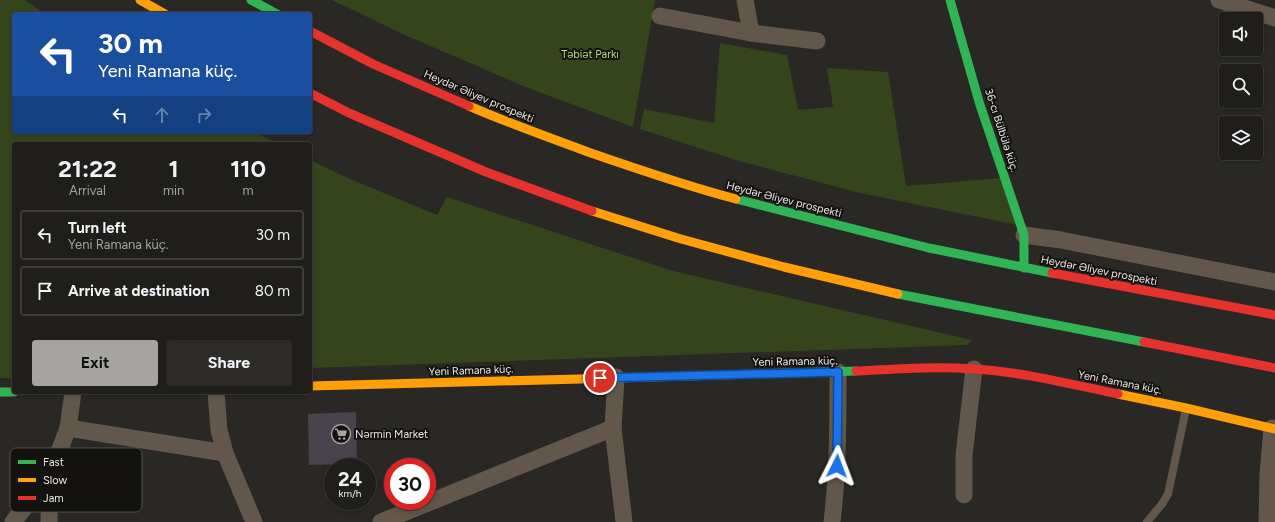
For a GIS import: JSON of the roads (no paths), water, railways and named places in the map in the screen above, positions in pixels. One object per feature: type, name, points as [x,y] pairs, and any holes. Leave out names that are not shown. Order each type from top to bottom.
[{"type":"main road","points":[[140,0],[161,12]]},
{"type":"main road","points":[[252,0],[273,12]]},
{"type":"main road","name":"36-cı Bülbülə küç.","points":[[950,0],[980,105],[1024,235],[1024,268]]},
{"type":"main road","name":"Heydər Əliyev prospekti","points":[[312,32],[373,64],[509,123],[700,190],[929,248],[1024,268],[1275,315]]},
{"type":"main road","points":[[312,94],[349,112],[486,172],[590,210],[680,239],[784,267],[916,298],[1275,368]]},
{"type":"main road","name":"Yeni Ramana küç.","points":[[312,386],[838,372],[928,368],[974,369],[1055,381],[1186,408],[1274,429]]},
{"type":"main road","points":[[0,392],[12,392]]},
{"type":"street","points":[[745,0],[751,33]]},
{"type":"street","points":[[1219,0],[1275,18]]},
{"type":"street","points":[[660,16],[751,33],[817,41]]},
{"type":"street","points":[[1024,235],[1061,240],[1275,282]]},
{"type":"street","points":[[964,495],[964,455],[974,369]]},
{"type":"street","points":[[832,522],[838,451],[838,372]]},
{"type":"street","points":[[616,377],[613,428],[624,522]]},
{"type":"street","points":[[60,448],[68,428],[73,394]]},
{"type":"street","points":[[216,394],[219,430],[225,453],[254,522]]},
{"type":"street","points":[[68,428],[225,453]]},
{"type":"street","points":[[381,522],[613,428]]},
{"type":"street","points":[[1267,522],[1268,474],[1274,429]]},
{"type":"street","points":[[13,522],[21,512]]},
{"type":"street","points":[[49,512],[49,522]]},
{"type":"lane","points":[[1147,522],[1168,494],[1186,408]]},
{"type":"place","name":"Nərmin Market","points":[[341,434]]},
{"type":"park label","name":"Təbiət Parkı","points":[[590,54]]}]
